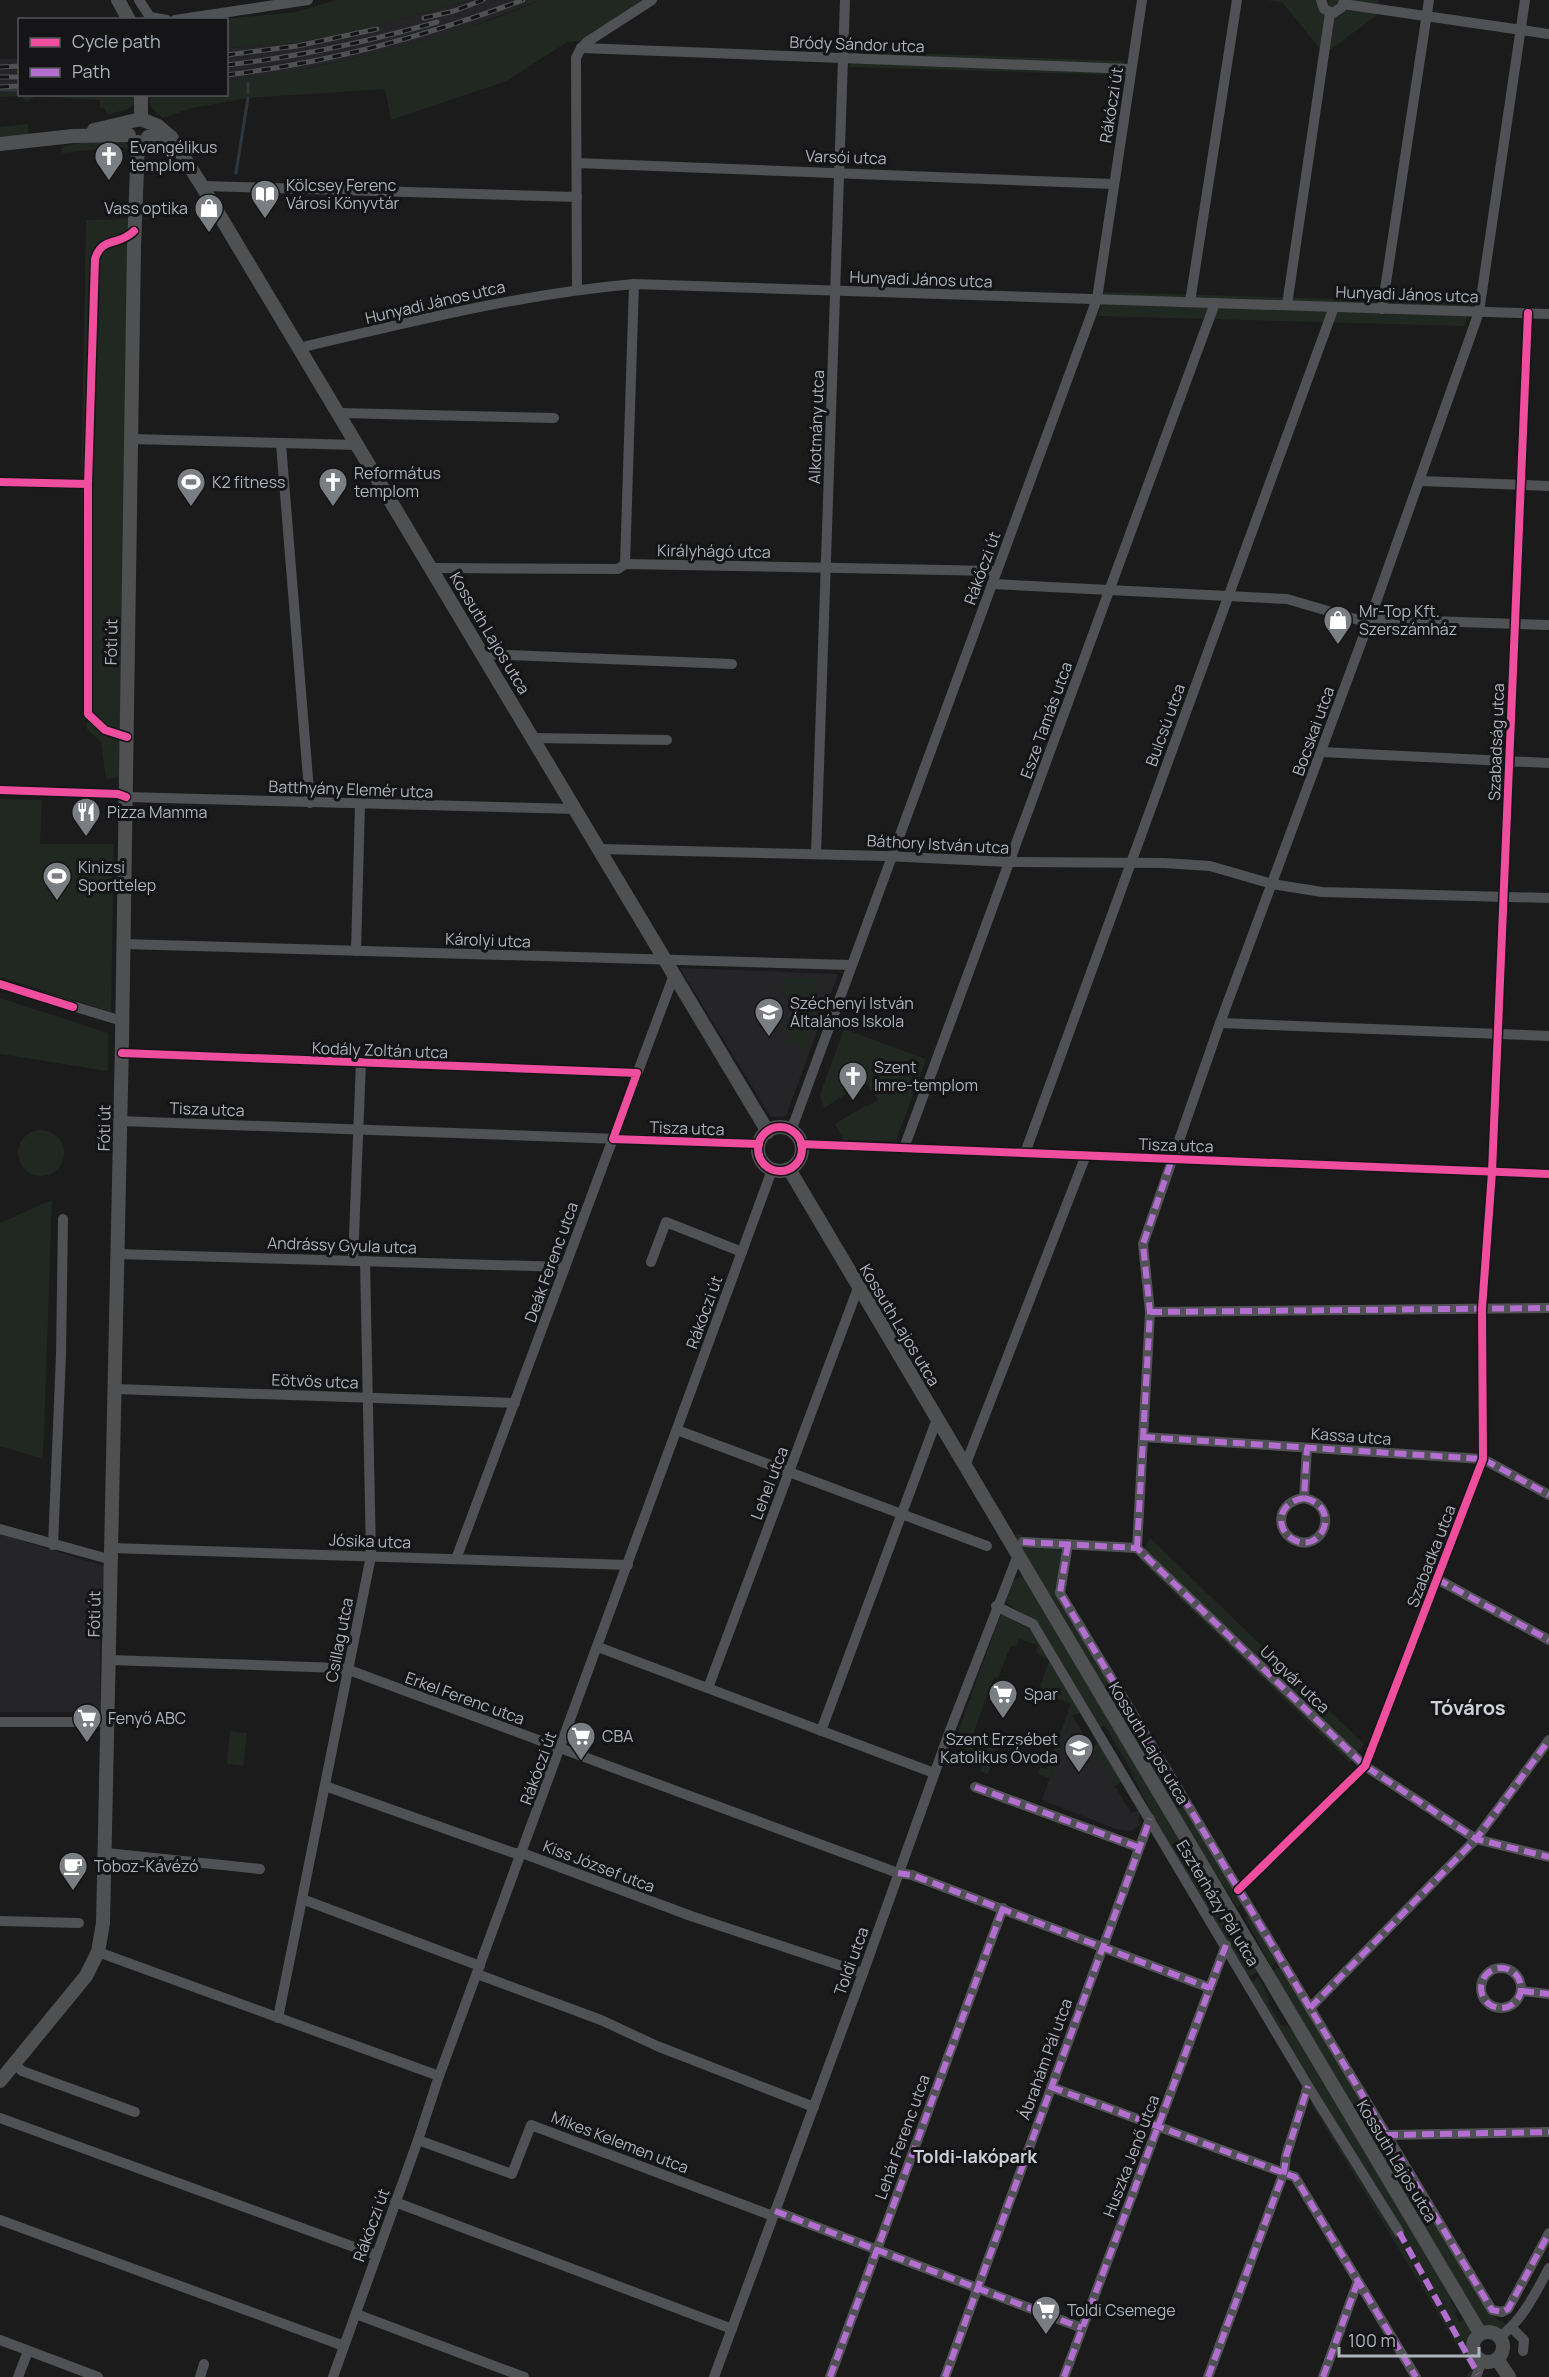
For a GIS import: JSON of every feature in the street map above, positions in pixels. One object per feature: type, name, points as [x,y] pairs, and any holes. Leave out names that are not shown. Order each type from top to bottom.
[{"type":"street","points":[[118,0],[128,18]]},
{"type":"street","points":[[138,0],[150,17],[156,18]]},
{"type":"street","points":[[188,18],[308,0]]},
{"type":"street","points":[[577,290],[576,58],[581,48],[652,0]]},
{"type":"street","name":"Alkotmány utca","points":[[816,854],[845,0]]},
{"type":"street","name":"Rákóczi út","points":[[791,1131],[1096,299],[1142,0]]},
{"type":"street","points":[[1190,302],[1237,0]]},
{"type":"street","points":[[1318,0],[1330,13],[1337,12],[1343,2],[1549,34]]},
{"type":"street","points":[[1382,309],[1429,0]]},
{"type":"street","name":"Bocskai utca","points":[[1137,1548],[1150,1312],[1143,1244],[1220,1023],[1370,621],[1479,312],[1525,0]]},
{"type":"street","points":[[1287,305],[1330,13]]},
{"type":"street","name":"Bródy Sándor utca","points":[[581,48],[1131,69]]},
{"type":"street","name":"Fóti út","points":[[0,2082],[86,1976],[98,1953],[104,1923],[122,1053],[134,231],[141,99]]},
{"type":"street","points":[[0,144],[139,129]]},
{"type":"street","name":"Kossuth Lajos utca","points":[[139,129],[168,142],[181,153],[202,186],[340,413],[768,1132]]},
{"type":"street","name":"Varsói utca","points":[[577,163],[839,171],[1114,184]]},
{"type":"street","points":[[202,186],[577,197]]},
{"type":"street","points":[[127,737],[105,730],[88,714],[88,484],[95,259],[99,248],[104,244],[127,238],[134,231]]},
{"type":"street","points":[[625,564],[634,285]]},
{"type":"street","name":"Hunyadi János utca","points":[[299,348],[443,314],[577,290],[634,285],[1549,314]]},
{"type":"street","name":"Esze Tamás utca","points":[[904,1148],[1215,303]]},
{"type":"street","name":"Bulcsú utca","points":[[1025,1153],[1334,307]]},
{"type":"street","name":"Szabadság utca","points":[[1492,1172],[1528,313]]},
{"type":"street","points":[[340,413],[555,418]]},
{"type":"street","points":[[131,439],[358,445]]},
{"type":"street","points":[[281,444],[310,803]]},
{"type":"street","points":[[1420,481],[1549,486]]},
{"type":"street","points":[[0,482],[88,484]]},
{"type":"street","name":"Királyhágó utca","points":[[432,568],[618,569],[625,564],[996,571]]},
{"type":"street","points":[[992,584],[1287,599],[1370,621],[1549,625]]},
{"type":"street","points":[[483,654],[732,664]]},
{"type":"street","points":[[533,738],[667,740]]},
{"type":"street","points":[[1321,752],[1549,763]]},
{"type":"street","name":"Batthyány Elemér utca","points":[[0,790],[118,794],[126,797],[576,809]]},
{"type":"street","points":[[356,951],[360,804]]},
{"type":"street","name":"Báthory István utca","points":[[600,849],[1210,866],[1272,884],[1322,892],[1549,898]]},
{"type":"street","name":"Károlyi utca","points":[[123,944],[851,965]]},
{"type":"street","name":"Deák Ferenc utca","points":[[456,1559],[674,975]]},
{"type":"street","points":[[0,984],[122,1021]]},
{"type":"street","points":[[1220,1023],[1549,1036]]},
{"type":"street","name":"Kodály Zoltán utca","points":[[122,1053],[638,1073]]},
{"type":"street","points":[[353,1261],[361,1062]]},
{"type":"street","name":"Tisza utca","points":[[120,1121],[759,1144]]},
{"type":"street","points":[[779,1128],[791,1131],[801,1144],[801,1156],[789,1169],[772,1170],[760,1157],[759,1144],[768,1132],[779,1128]]},
{"type":"street","name":"Tisza utca","points":[[801,1144],[1549,1174]]},
{"type":"street","points":[[965,1466],[1086,1155]]},
{"type":"street","name":"Kossuth Lajos utca","points":[[789,1169],[965,1466],[1021,1549],[1480,2333]]},
{"type":"street","name":"Rákóczi út","points":[[333,2377],[439,2076],[772,1170]]},
{"type":"street","name":"Szabadka utca","points":[[1239,1890],[1365,1766],[1483,1460],[1482,1309],[1492,1172]]},
{"type":"street","points":[[53,1545],[61,1355],[63,1219]]},
{"type":"street","points":[[651,1262],[666,1222],[742,1252]]},
{"type":"street","name":"Andrássy Gyula utca","points":[[117,1254],[565,1267]]},
{"type":"street","name":"Csillag utca","points":[[278,2018],[371,1556],[365,1261]]},
{"type":"street","name":"Lehel utca","points":[[708,1688],[858,1288]]},
{"type":"street","points":[[1150,1312],[1549,1308]]},
{"type":"street","name":"Eötvös utca","points":[[115,1389],[514,1403]]},
{"type":"street","points":[[821,1731],[937,1419]]},
{"type":"street","points":[[677,1430],[987,1546]]},
{"type":"street","name":"Kassa utca","points":[[1143,1437],[1483,1460],[1549,1495]]},
{"type":"street","points":[[1304,1498],[1307,1448]]},
{"type":"street","points":[[1304,1498],[1312,1500],[1323,1510],[1325,1525],[1318,1538],[1304,1543],[1290,1538],[1282,1527],[1281,1520],[1286,1507],[1297,1499],[1304,1498]]},
{"type":"street","name":"Jósika utca","points":[[0,1529],[105,1558],[111,1553],[371,1556],[628,1565]]},
{"type":"street","points":[[1021,1549],[1068,1544],[1137,1548]]},
{"type":"street","name":"Kossuth Lajos utca","points":[[1068,1544],[1060,1593],[1491,2310],[1502,2312],[1508,2309],[1549,2233]]},
{"type":"street","name":"Ungvár utca","points":[[1137,1548],[1365,1766],[1476,1839],[1549,1857]]},
{"type":"street","name":"Toldi utca","points":[[714,2377],[934,1773],[996,1606],[1021,1549]]},
{"type":"street","points":[[1437,1579],[1549,1640]]},
{"type":"street","name":"Eszterházy Pál utca","points":[[996,1606],[1033,1624],[1308,2086],[1399,2232]]},
{"type":"street","points":[[598,1647],[934,1773]]},
{"type":"street","name":"Erkel Ferenc utca","points":[[110,1660],[349,1670],[898,1873],[912,1875],[1003,1908],[1210,1988]]},
{"type":"street","points":[[0,1722],[108,1722]]},
{"type":"street","points":[[1310,2008],[1476,1839],[1549,1740]]},
{"type":"street","name":"Kiss József utca","points":[[325,1786],[522,1853],[691,1916],[863,1973]]},
{"type":"street","points":[[975,1787],[1138,1847]]},
{"type":"street","name":"Ábrahám Pál utca","points":[[945,2377],[1150,1819]]},
{"type":"street","points":[[106,1853],[260,1869]]},
{"type":"street","points":[[302,1899],[610,2024],[657,2046],[814,2107]]},
{"type":"street","name":"Lehár Ferenc utca","points":[[830,2377],[1003,1908]]},
{"type":"street","points":[[0,1921],[79,1923]]},
{"type":"street","name":"Huszka Jenő utca","points":[[1064,2377],[1226,1945]]},
{"type":"street","points":[[98,1953],[439,2076]]},
{"type":"street","points":[[1521,1991],[1549,1994]]},
{"type":"street","points":[[15,2064],[22,2071],[135,2112]]},
{"type":"street","points":[[1208,2377],[1284,2172],[1286,2156],[1308,2086]]},
{"type":"street","points":[[1051,2087],[1295,2177],[1416,2377]]},
{"type":"street","points":[[0,2118],[376,2255]]},
{"type":"street","name":"Mikes Kelemen utca","points":[[418,2140],[512,2174],[531,2125],[774,2214]]},
{"type":"street","points":[[1386,2135],[1549,2132]]},
{"type":"street","points":[[395,2202],[732,2329]]},
{"type":"street","points":[[774,2214],[876,2249],[1082,2328]]},
{"type":"street","points":[[0,2220],[344,2346]]},
{"type":"street","points":[[1500,2337],[1512,2328],[1527,2308],[1549,2268]]},
{"type":"street","points":[[1323,2377],[1358,2281]]},
{"type":"street","points":[[356,2314],[524,2377]]},
{"type":"street","points":[[1512,2328],[1524,2340],[1523,2351]]},
{"type":"street","points":[[1491,2332],[1500,2337],[1503,2351],[1497,2359],[1482,2361],[1473,2350],[1475,2340],[1480,2333],[1491,2332]]},
{"type":"street","points":[[0,2340],[98,2377]]},
{"type":"street","points":[[18,2377],[28,2351]]},
{"type":"street","points":[[1497,2359],[1509,2377]]},
{"type":"street","points":[[1476,2377],[1482,2361]]},
{"type":"street","points":[[200,2377],[204,2364]]},
{"type":"shaded area","points":[[336,0],[472,0],[358,31],[297,43],[228,48],[228,19],[296,12]]},
{"type":"shaded area","points":[[472,0],[540,0],[459,31],[363,56],[268,77],[228,80],[228,48],[297,43],[358,31]]},
{"type":"shaded area","points":[[540,0],[648,0],[584,41],[567,42],[507,81],[391,120],[385,89],[248,98],[191,108],[163,118],[150,102],[149,96],[228,96],[228,80],[293,71],[379,52],[436,37]]},
{"type":"shaded area","points":[[1266,0],[1378,0],[1380,9],[1376,16],[1327,52],[1322,51],[1282,2]]},
{"type":"shaded area","points":[[850,51],[1125,61],[1120,75],[850,67]]},
{"type":"shaded area","points":[[0,59],[18,59],[18,93],[0,93]]},
{"type":"shaded area","points":[[0,93],[18,93],[18,96],[21,96],[0,97]]},
{"type":"shaded area","points":[[21,96],[35,96],[27,102]]},
{"type":"shaded area","points":[[35,96],[134,96],[134,103],[130,108],[108,115],[104,108],[100,108],[100,100]]},
{"type":"shaded area","points":[[28,124],[29,136],[0,139],[0,127]]},
{"type":"shaded area","points":[[107,137],[122,138],[130,149],[117,147],[62,153],[61,147]]},
{"type":"shaded area","points":[[128,219],[121,777],[106,779],[101,742],[87,729],[81,495],[86,220]]},
{"type":"shaded area","points":[[1104,292],[1471,303],[1465,326],[1098,316]]},
{"type":"shaded area","name":"Kinizsi Sporttelep","points":[[0,799],[42,800],[40,844],[114,844],[111,1012],[0,977]]},
{"type":"shaded area","name":"Széchenyi István Általános Iskola","points":[[680,968],[838,974],[786,1116],[771,1117]]},
{"type":"shaded area","points":[[782,978],[818,978],[818,997],[782,997]]},
{"type":"shaded area","points":[[0,998],[108,1033],[108,1071],[0,1054]]},
{"type":"shaded area","points":[[801,1004],[820,1012],[806,1049],[787,1042]]},
{"type":"shaded area","points":[[844,1029],[926,1059],[896,1141],[844,1140],[835,1124],[878,1100],[864,1079],[854,1086],[855,1088],[824,1108],[820,1095]]},
{"type":"shaded area","points":[[41,1130],[57,1137],[64,1153],[57,1169],[41,1176],[25,1169],[18,1153],[25,1137]]},
{"type":"shaded area","points":[[52,1200],[43,1459],[0,1446],[0,1223]]},
{"type":"shaded area","points":[[0,1534],[104,1566],[100,1626],[100,1712],[0,1712]]},
{"type":"shaded area","points":[[1020,1534],[1027,1539],[1058,1546],[1062,1550],[1058,1598],[1278,1961],[1271,1966],[1245,1918],[1247,1916],[1241,1905],[1237,1907],[1187,1830],[1014,1536]]},
{"type":"shaded area","points":[[1150,1538],[1364,1744],[1350,1763],[1139,1559]]},
{"type":"shaded area","points":[[1021,1576],[1025,1578],[1258,1972],[1248,1977],[1153,1816],[1130,1769],[1105,1726],[1100,1727],[1040,1627],[1006,1602],[1013,1581]]},
{"type":"shaded area","points":[[1003,1614],[1033,1631],[1082,1713],[1072,1715],[1050,1778],[1038,1774],[1040,1767],[1047,1769],[1071,1704],[1053,1697],[1040,1686],[1049,1661],[1036,1652],[1038,1645],[1019,1639],[1017,1645],[1010,1647],[998,1678],[994,1677],[973,1734],[993,1743],[992,1747],[997,1749],[988,1774],[980,1771],[985,1756],[958,1746],[955,1740],[1000,1616]]},
{"type":"shaded area","name":"Szent Erzsébet Katolikus Óvoda","points":[[1072,1715],[1131,1813],[1139,1810],[1139,1825],[1131,1831],[1116,1829],[1042,1800]]},
{"type":"shaded area","points":[[230,1731],[247,1733],[243,1766],[227,1764]]},
{"type":"shaded area","points":[[1099,1743],[1122,1781],[1115,1786],[1091,1748]]},
{"type":"shaded area","points":[[1282,1966],[1492,2315],[1511,2328],[1503,2342],[1496,2342],[1488,2336],[1271,1971]]},
{"type":"shaded area","points":[[1259,1977],[1270,2001],[1268,2003],[1282,2026],[1287,2025],[1298,2037],[1454,2297],[1450,2300],[1457,2311],[1455,2314],[1460,2322],[1464,2319],[1481,2346],[1478,2356],[1479,2368],[1472,2377],[1466,2377],[1471,2369],[1311,2103],[1319,2097],[1251,1982]]},
{"type":"waterway","points":[[248,83],[248,92]]},
{"type":"waterway","points":[[0,90],[18,90]]},
{"type":"waterway","points":[[236,173],[248,98]]},
{"type":"railway","points":[[424,18],[454,11],[483,0]]},
{"type":"railway","points":[[228,75],[303,63],[413,37],[523,0]]},
{"type":"railway","points":[[228,65],[332,48],[437,22]]},
{"type":"railway","points":[[228,55],[297,46],[377,29]]},
{"type":"railway","points":[[0,67],[18,66]]},
{"type":"railway","points":[[0,77],[18,77]]},
{"type":"railway","points":[[0,87],[18,86]]},
{"type":"marked path","points":[[1137,1548],[1150,1312],[1143,1244],[1172,1159]]},
{"type":"marked path","points":[[1150,1312],[1549,1308]]},
{"type":"marked path","points":[[1143,1437],[1483,1459],[1549,1495]]},
{"type":"marked path","points":[[1304,1498],[1316,1503],[1323,1510],[1325,1518],[1320,1535],[1304,1543],[1288,1536],[1281,1520],[1286,1507],[1304,1498],[1307,1448]]},
{"type":"marked path","points":[[1023,1542],[1137,1548],[1365,1766],[1476,1839],[1549,1857]]},
{"type":"marked path","points":[[1068,1544],[1060,1593],[1492,2310],[1502,2312],[1508,2309],[1549,2233]]},
{"type":"marked path","points":[[1437,1579],[1549,1640]]},
{"type":"marked path","points":[[1310,2008],[1476,1839],[1549,1740]]},
{"type":"marked path","points":[[975,1787],[1138,1847]]},
{"type":"marked path","points":[[945,2377],[1150,1819]]},
{"type":"marked path","points":[[898,1873],[912,1875],[1210,1988]]},
{"type":"marked path","points":[[830,2377],[1003,1908]]},
{"type":"marked path","points":[[1064,2377],[1226,1945]]},
{"type":"marked path","points":[[1501,1968],[1509,1969],[1515,1974],[1520,1980],[1521,1988],[1520,1996],[1515,2002],[1509,2007],[1501,2008],[1493,2007],[1487,2002],[1482,1996],[1481,1988],[1482,1980],[1487,1974],[1493,1969],[1501,1968]]},
{"type":"marked path","points":[[1522,1991],[1549,1994]]},
{"type":"marked path","points":[[1208,2377],[1284,2172],[1286,2156],[1308,2086]]},
{"type":"marked path","points":[[1051,2087],[1295,2177],[1416,2377]]},
{"type":"marked path","points":[[1386,2135],[1549,2132]]},
{"type":"marked path","points":[[775,2211],[1082,2328]]},
{"type":"marked path","points":[[1399,2232],[1478,2374]]},
{"type":"marked path","points":[[1323,2377],[1358,2281]]},
{"type":"cycle path","points":[[127,737],[105,730],[88,714],[88,484],[95,259],[106,244],[122,239],[134,231]]},
{"type":"cycle path","points":[[1238,1890],[1365,1766],[1483,1459],[1482,1309],[1492,1172],[1528,313]]},
{"type":"cycle path","points":[[0,482],[88,484]]},
{"type":"cycle path","points":[[0,790],[118,794],[126,797]]},
{"type":"cycle path","points":[[0,984],[73,1007]]},
{"type":"cycle path","points":[[122,1053],[637,1073],[613,1139],[759,1144]]},
{"type":"cycle path","points":[[780,1127],[795,1134],[802,1149],[795,1164],[780,1171],[765,1164],[758,1149],[765,1134],[780,1127]]},
{"type":"cycle path","points":[[801,1144],[1549,1174]]},
{"type":"place","name":"Evangélikus templom","points":[[109,182]]},
{"type":"place","name":"Kölcsey Ferenc Városi Könyvtár","points":[[265,220]]},
{"type":"place","name":"Vass optika","points":[[209,234]]},
{"type":"place","name":"K2 fitness","points":[[191,508]]},
{"type":"place","name":"Református templom","points":[[333,508]]},
{"type":"place","name":"Mr-Top Kft. Szerszámház","points":[[1338,646]]},
{"type":"place","name":"Pizza Mamma","points":[[86,838]]},
{"type":"place","name":"Kinizsi Sporttelep","points":[[57,902]]},
{"type":"place","name":"Széchenyi István Általános Iskola","points":[[769,1038]]},
{"type":"place","name":"Szent Imre-templom","points":[[853,1102]]},
{"type":"place","name":"Spar","points":[[1003,1720]]},
{"type":"place","name":"Fenyő ABC","points":[[87,1744]]},
{"type":"place","name":"CBA","points":[[581,1762]]},
{"type":"place","name":"Szent Erzsébet Katolikus Óvoda","points":[[1079,1774]]},
{"type":"place","name":"Toboz-Kávézó","points":[[73,1892]]},
{"type":"place","name":"Toldi Csemege","points":[[1046,2336]]},
{"type":"district","name":"Tóváros","points":[[1468,1707]]},
{"type":"district","name":"Toldi-lakópark","points":[[975,2156]]}]
